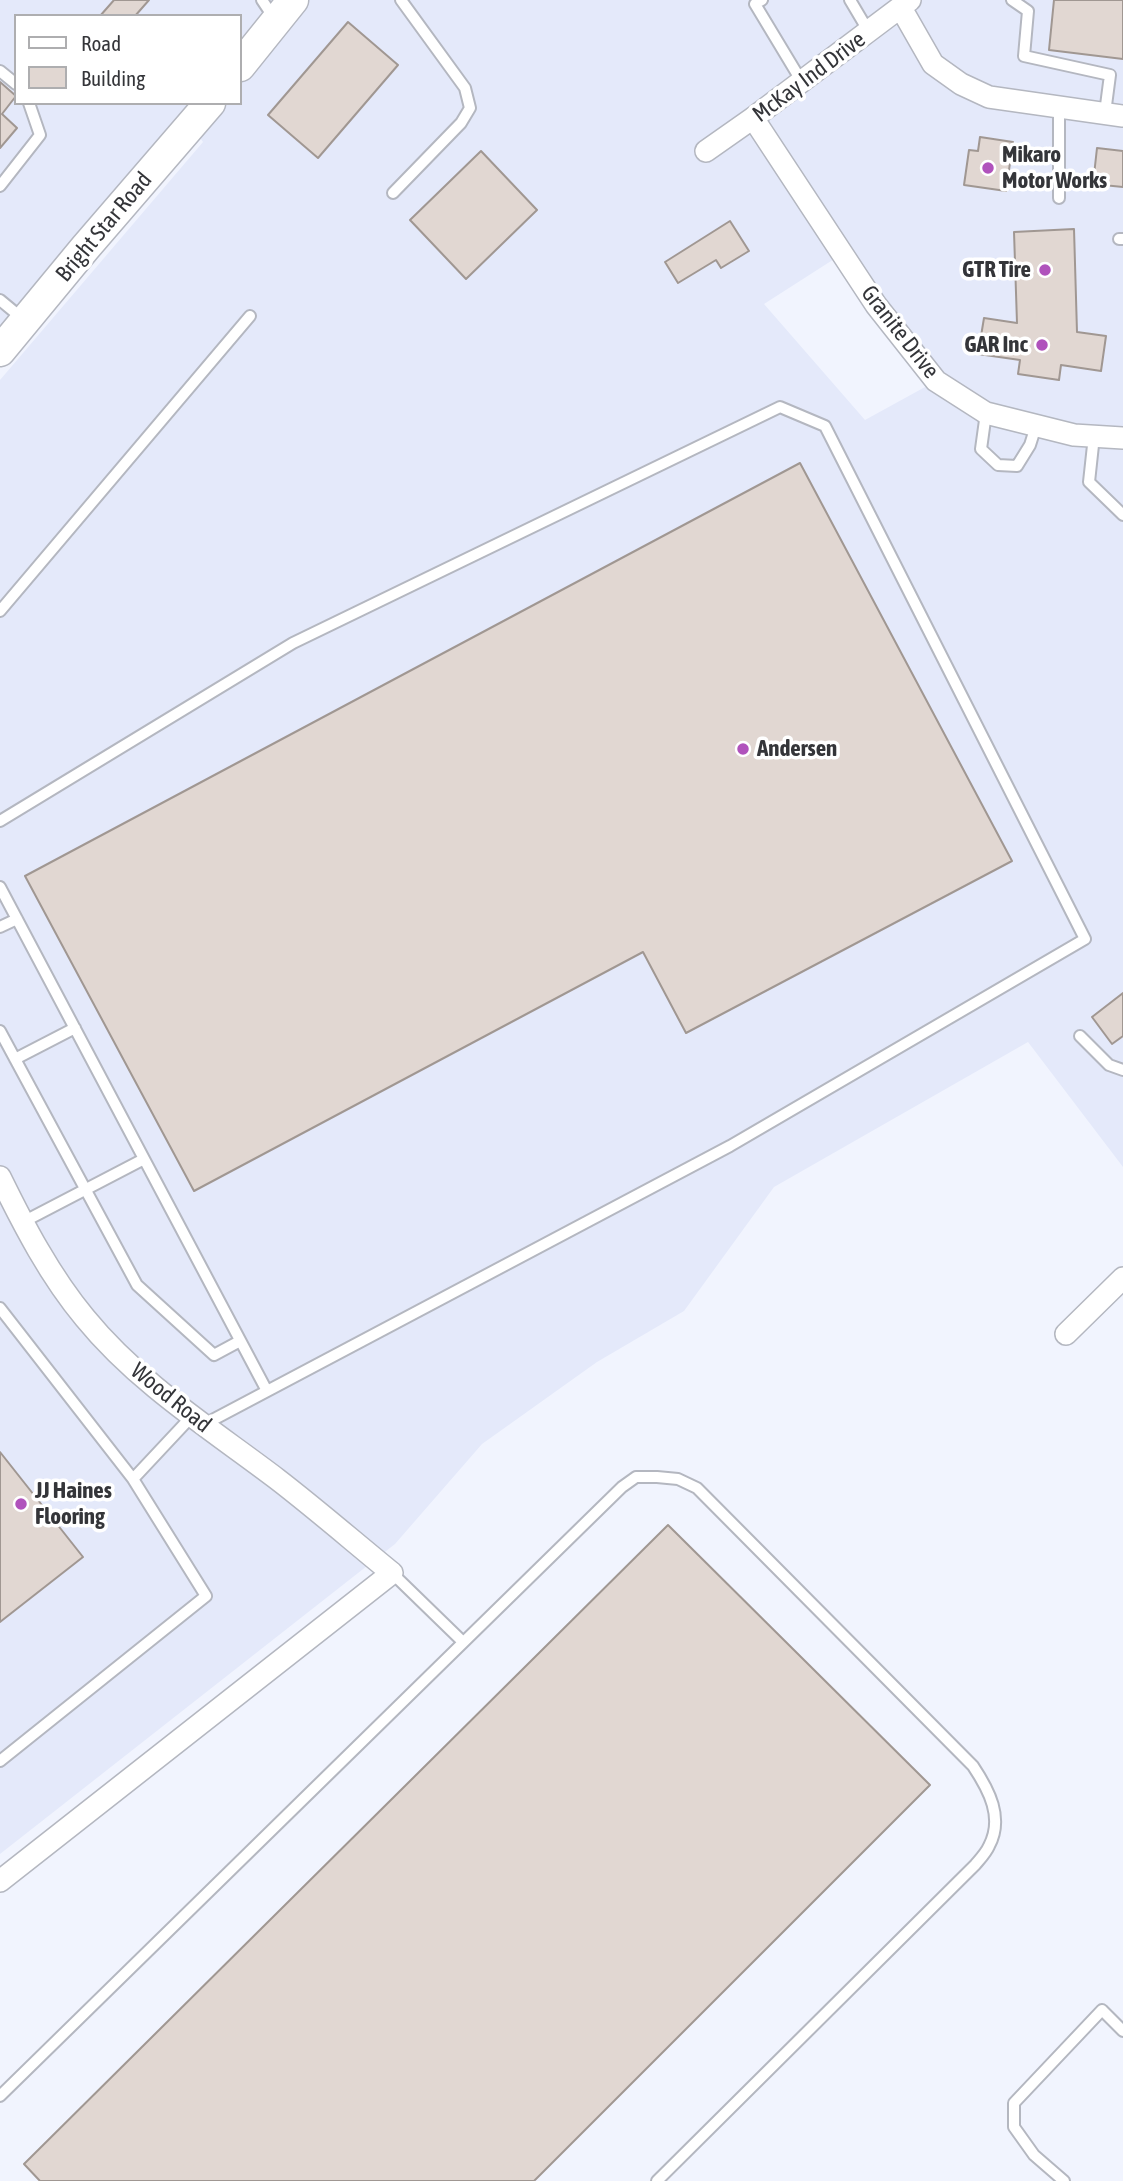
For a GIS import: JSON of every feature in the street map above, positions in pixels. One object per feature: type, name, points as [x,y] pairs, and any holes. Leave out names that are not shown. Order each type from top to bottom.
[{"type":"street","name":"McKay Ind Drive","points":[[706,151],[905,4]]},
{"type":"street","points":[[905,4],[933,64],[961,84],[989,97],[1114,115]]},
{"type":"street","points":[[242,63],[277,7]]},
{"type":"street","name":"Bright Star Road","points":[[0,351],[208,105]]},
{"type":"street","name":"Granite Drive","points":[[753,118],[876,304],[936,381],[986,413],[1074,435],[1123,439]]},
{"type":"street","name":"Wood Road","points":[[0,1177],[39,1253],[85,1319],[130,1365],[197,1420],[278,1479],[392,1573]]},
{"type":"street","points":[[1066,1334],[1123,1278]]},
{"type":"street","points":[[0,1881],[392,1573]]},
{"type":"lane","points":[[393,193],[461,123],[470,108],[464,88],[401,0]]},
{"type":"lane","points":[[762,0],[755,4],[802,82]]},
{"type":"lane","points":[[850,0],[869,32]]},
{"type":"lane","points":[[1012,0],[1028,10],[1024,56],[1110,75],[1114,115]]},
{"type":"lane","points":[[0,71],[14,82]]},
{"type":"lane","points":[[0,186],[40,135],[30,105]]},
{"type":"lane","points":[[1059,106],[1059,198]]},
{"type":"lane","points":[[0,300],[25,321]]},
{"type":"lane","points":[[0,611],[250,316]]},
{"type":"lane","points":[[0,821],[293,643],[780,407],[825,426],[1085,939],[730,1146],[267,1391],[197,1420],[133,1479]]},
{"type":"lane","points":[[986,413],[981,449],[998,465],[1017,466],[1030,445],[1036,426]]},
{"type":"lane","points":[[1094,436],[1089,482],[1123,515]]},
{"type":"lane","points":[[0,887],[267,1391]]},
{"type":"lane","points":[[0,927],[17,919]]},
{"type":"lane","points":[[15,1059],[75,1028]]},
{"type":"lane","points":[[0,1031],[136,1285],[214,1355],[240,1341]]},
{"type":"lane","points":[[1080,1036],[1109,1065],[1123,1070]]},
{"type":"lane","points":[[23,1223],[144,1159]]},
{"type":"lane","points":[[0,1308],[133,1479],[206,1596],[0,1761]]},
{"type":"lane","points":[[0,2096],[622,1487],[636,1477],[678,1479],[698,1488],[973,1766],[989,1790],[996,1821],[990,1846],[975,1865],[657,2181]]},
{"type":"lane","points":[[392,1573],[463,1643]]},
{"type":"lane","points":[[1064,2181],[1034,2155],[1014,2127],[1014,2103],[1102,2010],[1123,2031]]},
{"type":"shaded area","points":[[0,0],[1123,0],[1123,1167],[1028,1042],[774,1187],[684,1311],[597,1362],[482,1444],[395,1544],[0,1854],[0,380],[203,142],[192,126],[0,351]],"holes":[[[842,254],[936,381],[865,420],[764,304]]]},
{"type":"building","points":[[114,0],[149,0],[137,14],[102,14]]},
{"type":"building","points":[[1054,0],[1123,0],[1123,59],[1049,50]]},
{"type":"building","points":[[348,22],[398,65],[318,158],[268,115]]},
{"type":"building","points":[[0,82],[14,94],[14,99],[2,114],[17,128],[0,148]]},
{"type":"building","name":"Mikaro Motor Works","points":[[980,137],[1013,142],[1006,191],[964,185],[969,150],[978,151]]},
{"type":"building","points":[[1097,148],[1123,151],[1123,187],[1093,184]]},
{"type":"building","points":[[481,151],[537,210],[466,279],[410,220]]},
{"type":"building","points":[[730,221],[749,251],[721,268],[716,260],[678,283],[665,262]]},
{"type":"building","points":[[1074,229],[1077,332],[1106,336],[1101,371],[1061,365],[1059,380],[1018,374],[1020,360],[978,354],[984,318],[1017,323],[1014,232]]},
{"type":"building","points":[[800,463],[1012,861],[686,1033],[643,952],[194,1191],[25,876]]},
{"type":"building","points":[[1123,993],[1123,1036],[1112,1044],[1092,1017]]},
{"type":"building","name":"JJ Haines Flooring","points":[[0,1452],[83,1557],[0,1622]]},
{"type":"building","points":[[668,1525],[930,1785],[534,2181],[40,2181],[24,2164]]},
{"type":"place","name":"Mikaro Motor Works","points":[[988,168]]},
{"type":"place","name":"GTR Tire","points":[[1045,270]]},
{"type":"place","name":"GAR Inc","points":[[1042,345]]},
{"type":"place","name":"Andersen","points":[[743,749]]},
{"type":"place","name":"JJ Haines Flooring","points":[[21,1504]]}]
